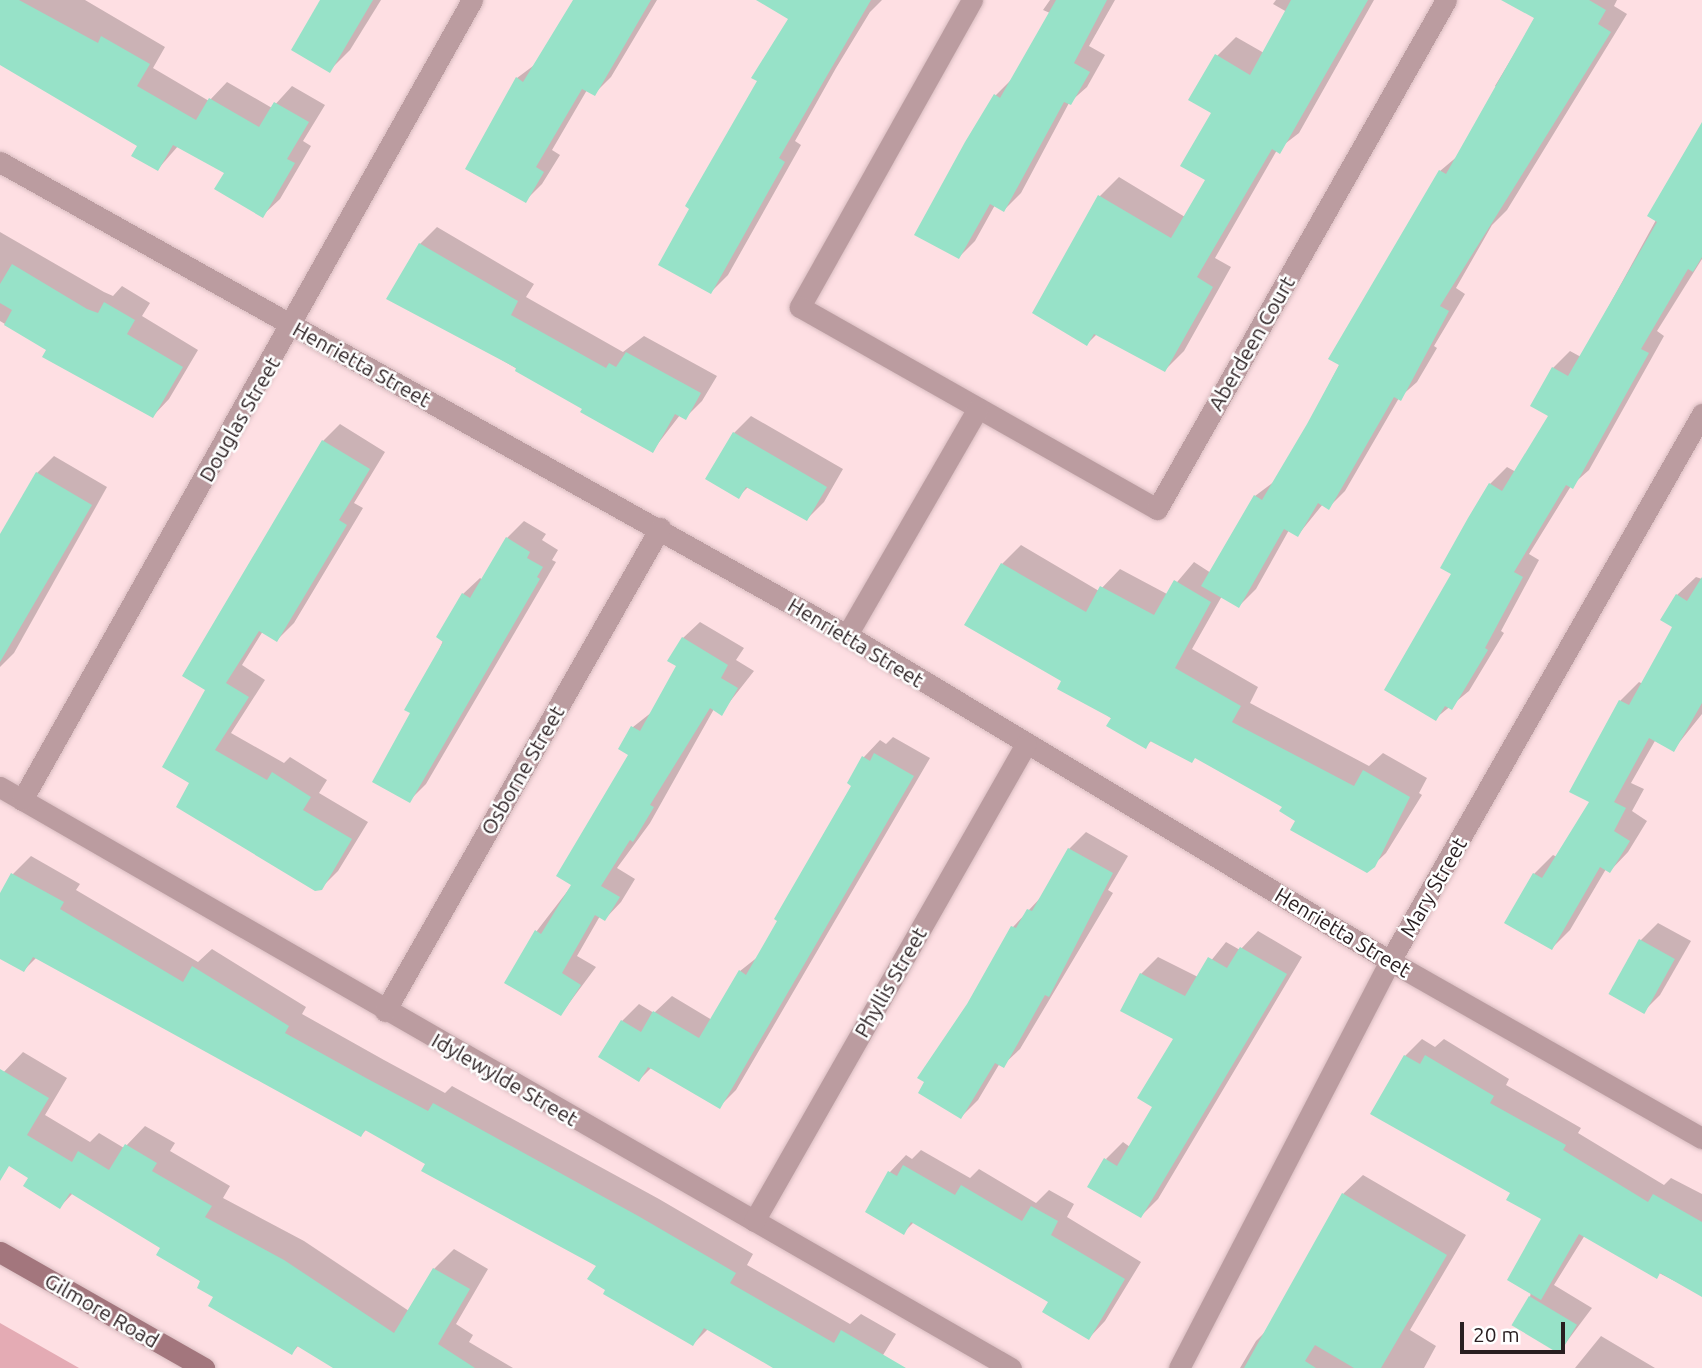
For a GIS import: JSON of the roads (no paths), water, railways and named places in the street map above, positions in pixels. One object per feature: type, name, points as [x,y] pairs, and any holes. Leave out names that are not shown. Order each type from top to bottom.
[{"type":"main road","name":"Gilmore Road","points":[[0,1252],[204,1368]]},
{"type":"street","name":"Douglas Street","points":[[22,800],[292,326],[472,0]]},
{"type":"street","name":"Aberdeen Court","points":[[972,0],[800,307],[1157,509],[1446,0]]},
{"type":"street","name":"Henrietta Street","points":[[0,162],[660,528],[847,635],[1390,961],[1702,1138]]},
{"type":"street","points":[[847,635],[978,408]]},
{"type":"street","name":"Mary Street","points":[[1179,1368],[1390,961],[1702,414]]},
{"type":"street","name":"Osborne Street","points":[[384,1011],[660,528]]},
{"type":"street","name":"Phyllis Street","points":[[754,1221],[1026,744]]},
{"type":"street","name":"Idylewylde Street","points":[[0,787],[384,1011],[1011,1368]]}]
